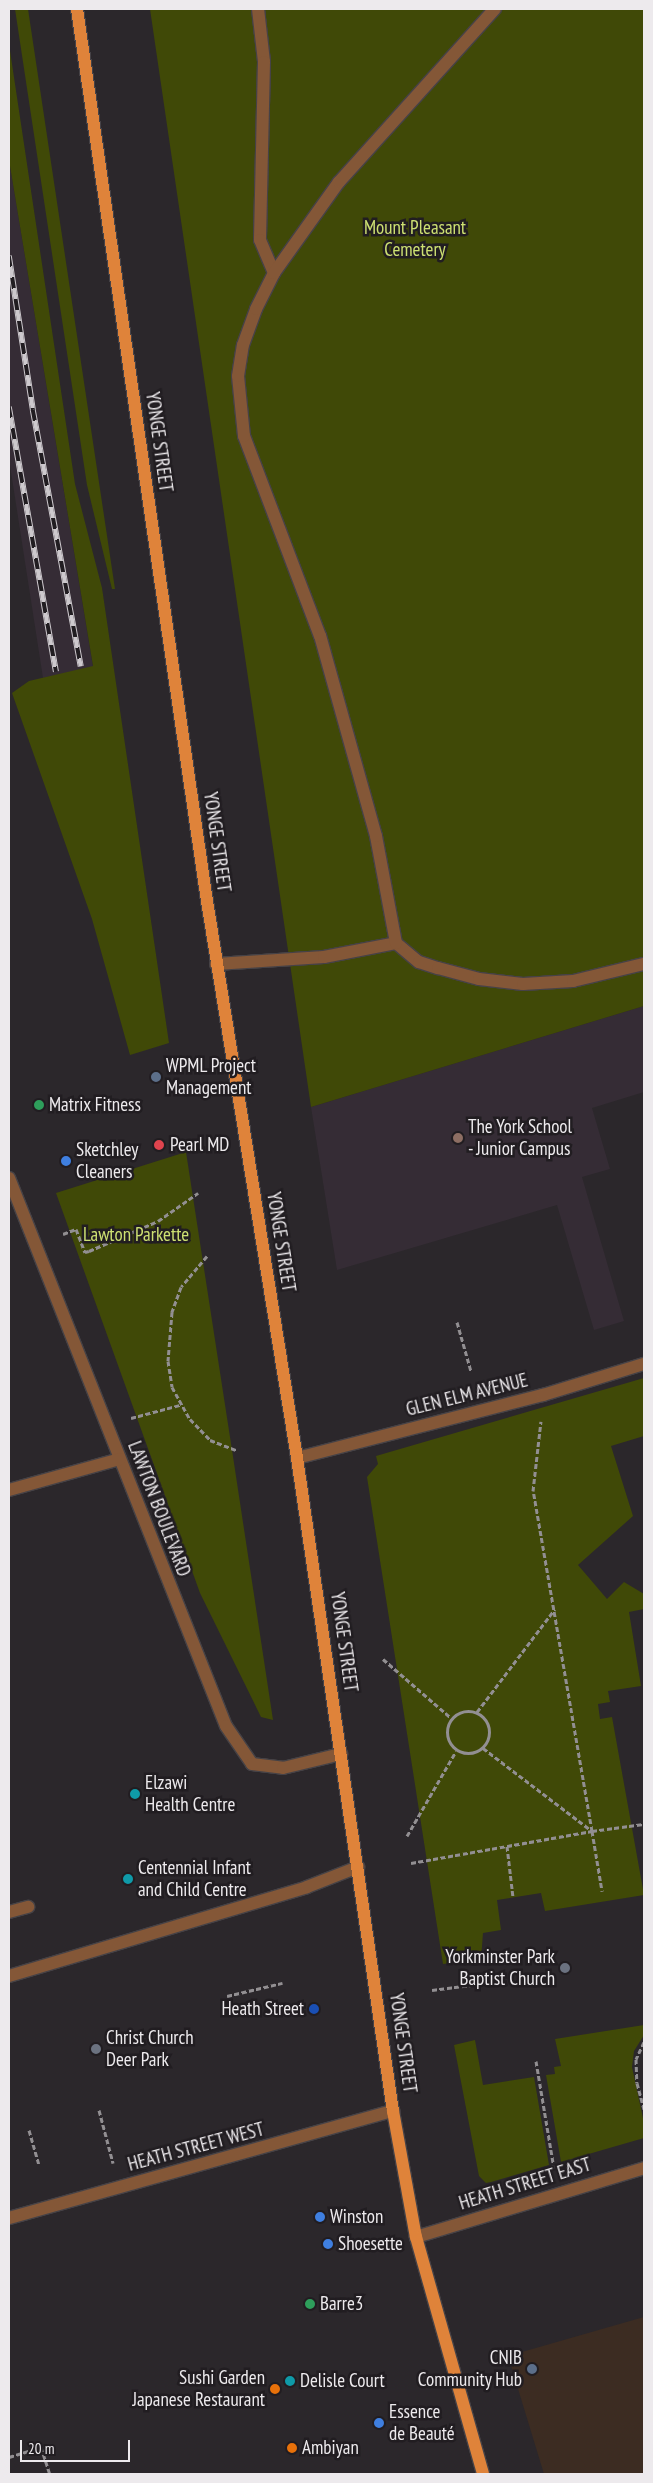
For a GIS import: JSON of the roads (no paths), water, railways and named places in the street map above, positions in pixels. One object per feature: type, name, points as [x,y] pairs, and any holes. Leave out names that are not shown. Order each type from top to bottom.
[{"type":"main road","name":"YONGE STREET","points":[[77,9],[216,964],[297,1458],[393,2111],[416,2237],[483,2474]]},
{"type":"street","points":[[258,9],[264,62],[260,240],[274,273]]},
{"type":"street","points":[[494,9],[340,182],[274,273],[256,308],[243,345],[238,376],[244,436],[320,636],[376,836],[396,943],[419,962],[479,980],[522,984],[573,981],[644,964]]},
{"type":"street","points":[[216,964],[324,957],[396,943]]},
{"type":"street","name":"LAWTON BOULEVARD","points":[[9,1178],[226,1726],[252,1764],[283,1768],[341,1754]]},
{"type":"street","name":"GLEN ELM AVENUE","points":[[297,1458],[543,1395],[644,1364]]},
{"type":"street","points":[[9,1490],[120,1459]]},
{"type":"street","points":[[9,1976],[307,1887],[358,1867]]},
{"type":"street","points":[[9,1912],[28,1907]]},
{"type":"street","name":"HEATH STREET WEST","points":[[9,2218],[393,2111]]},
{"type":"street","name":"HEATH STREET EAST","points":[[416,2237],[644,2168]]},
{"type":"railway","points":[[9,256],[33,410],[81,667]]},
{"type":"railway","points":[[9,407],[56,672]]},
{"type":"place","name":"WPML Project Management","points":[[156,1077]]},
{"type":"place","name":"Matrix Fitness","points":[[39,1105]]},
{"type":"place","name":"The York School - Junior Campus","points":[[458,1138]]},
{"type":"place","name":"Pearl MD","points":[[159,1145]]},
{"type":"place","name":"Sketchley Cleaners","points":[[66,1161]]},
{"type":"place","name":"Elzawi Health Centre","points":[[135,1794]]},
{"type":"place","name":"Centennial Infant and Child Centre","points":[[128,1879]]},
{"type":"place","name":"Yorkminster Park Baptist Church","points":[[565,1968]]},
{"type":"place","name":"Heath Street","points":[[314,2009]]},
{"type":"place","name":"Christ Church Deer Park","points":[[96,2049]]},
{"type":"place","name":"Winston","points":[[320,2217]]},
{"type":"place","name":"Shoesette","points":[[328,2244]]},
{"type":"place","name":"Barre3","points":[[310,2304]]},
{"type":"place","name":"CNIB Community Hub","points":[[532,2369]]},
{"type":"place","name":"Delisle Court","points":[[290,2381]]},
{"type":"place","name":"Sushi Garden Japanese Restaurant","points":[[275,2389]]},
{"type":"place","name":"Essence de Beauté","points":[[379,2423]]},
{"type":"place","name":"Ambiyan","points":[[292,2448]]},
{"type":"park label","name":"Mount Pleasant Cemetery","points":[[415,239]]},
{"type":"park label","name":"Lawton Parkette","points":[[136,1235]]}]
